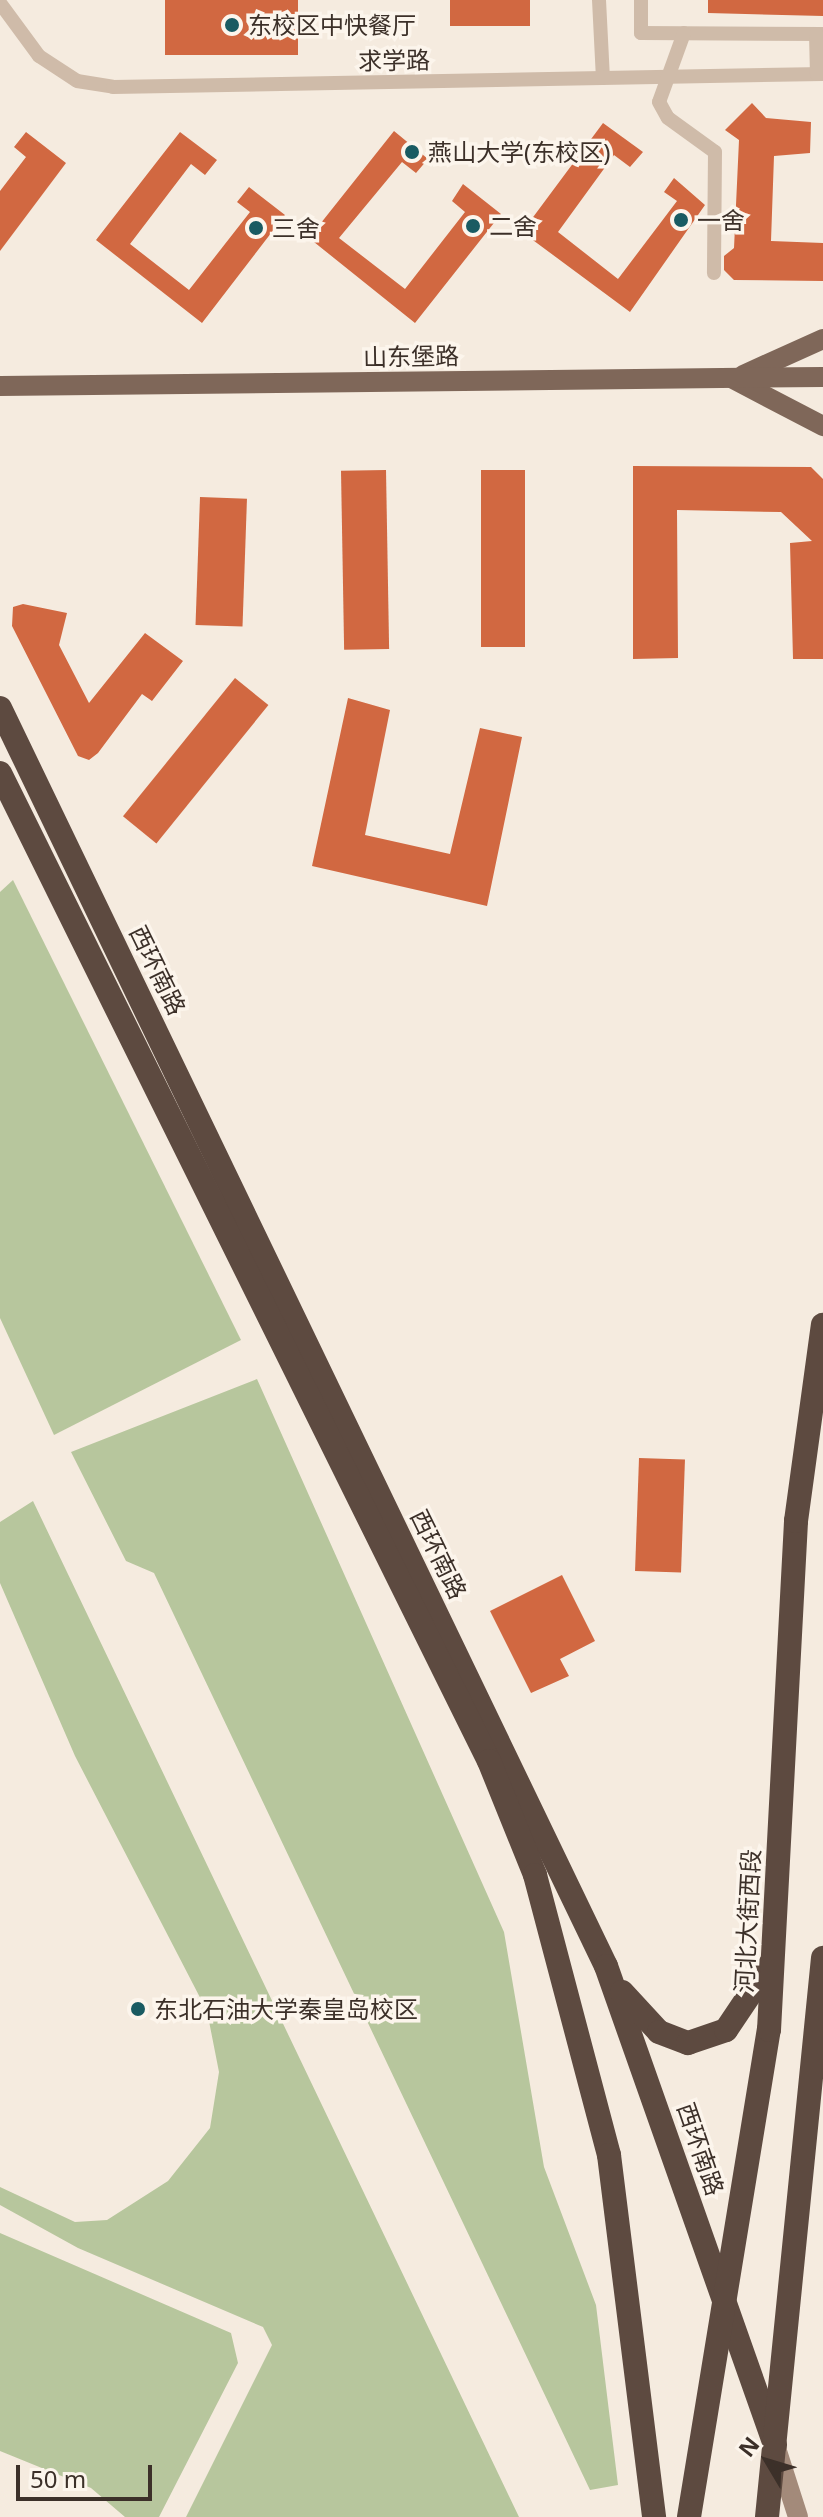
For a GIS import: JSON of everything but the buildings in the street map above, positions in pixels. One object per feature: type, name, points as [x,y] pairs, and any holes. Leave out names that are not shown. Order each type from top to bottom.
[{"type":"highway","name":"西环南路","points":[[0,708],[606,1966],[775,2445]]},
{"type":"highway","name":"西环南路","points":[[0,773],[489,1761],[535,1875],[609,2155],[654,2517]]},
{"type":"highway","name":"河北大街西段","points":[[689,2517],[727,2309],[773,1961],[796,1521],[823,1325]]},
{"type":"highway","points":[[767,2517],[820,2029],[823,1958]]},
{"type":"highway","points":[[606,1966],[659,2032],[688,2043],[726,2030],[773,1961]]},
{"type":"main road","points":[[733,379],[823,339]]},
{"type":"main road","name":"山东堡路","points":[[0,386],[823,377]]},
{"type":"main road","points":[[733,379],[823,426]]},
{"type":"main road","points":[[775,2445],[798,2517]]},
{"type":"street","points":[[599,0],[603,78]]},
{"type":"street","points":[[641,0],[641,33],[820,34],[820,74]]},
{"type":"street","name":"求学路","points":[[0,3],[39,56],[77,81],[113,87],[820,74]]},
{"type":"street","points":[[684,33],[659,102],[668,118],[715,152],[714,273]]},
{"type":"green space","points":[[13,880],[241,1340],[54,1435],[0,1318],[0,892]]},
{"type":"green space","points":[[257,1379],[504,1932],[544,2167],[596,2305],[618,2485],[590,2490],[154,1573],[126,1561],[71,1452]]},
{"type":"green space","points":[[33,1501],[519,2517],[186,2517],[272,2345],[263,2327],[78,2248],[0,2205],[0,2187],[75,2222],[107,2220],[168,2181],[210,2128],[219,2072],[207,2011],[75,1756],[0,1583],[0,1522]]},
{"type":"green space","points":[[0,2233],[231,2333],[238,2363],[159,2517],[125,2517],[91,2488],[0,2451]]},
{"type":"place","name":"东校区中快餐厅","points":[[232,25]]},
{"type":"place","name":"燕山大学(东校区)","points":[[412,152]]},
{"type":"place","name":"一舍","points":[[681,220]]},
{"type":"place","name":"二舍","points":[[473,226]]},
{"type":"place","name":"三舍","points":[[256,228]]},
{"type":"place","name":"东北石油大学秦皇岛校区","points":[[138,2009]]}]
